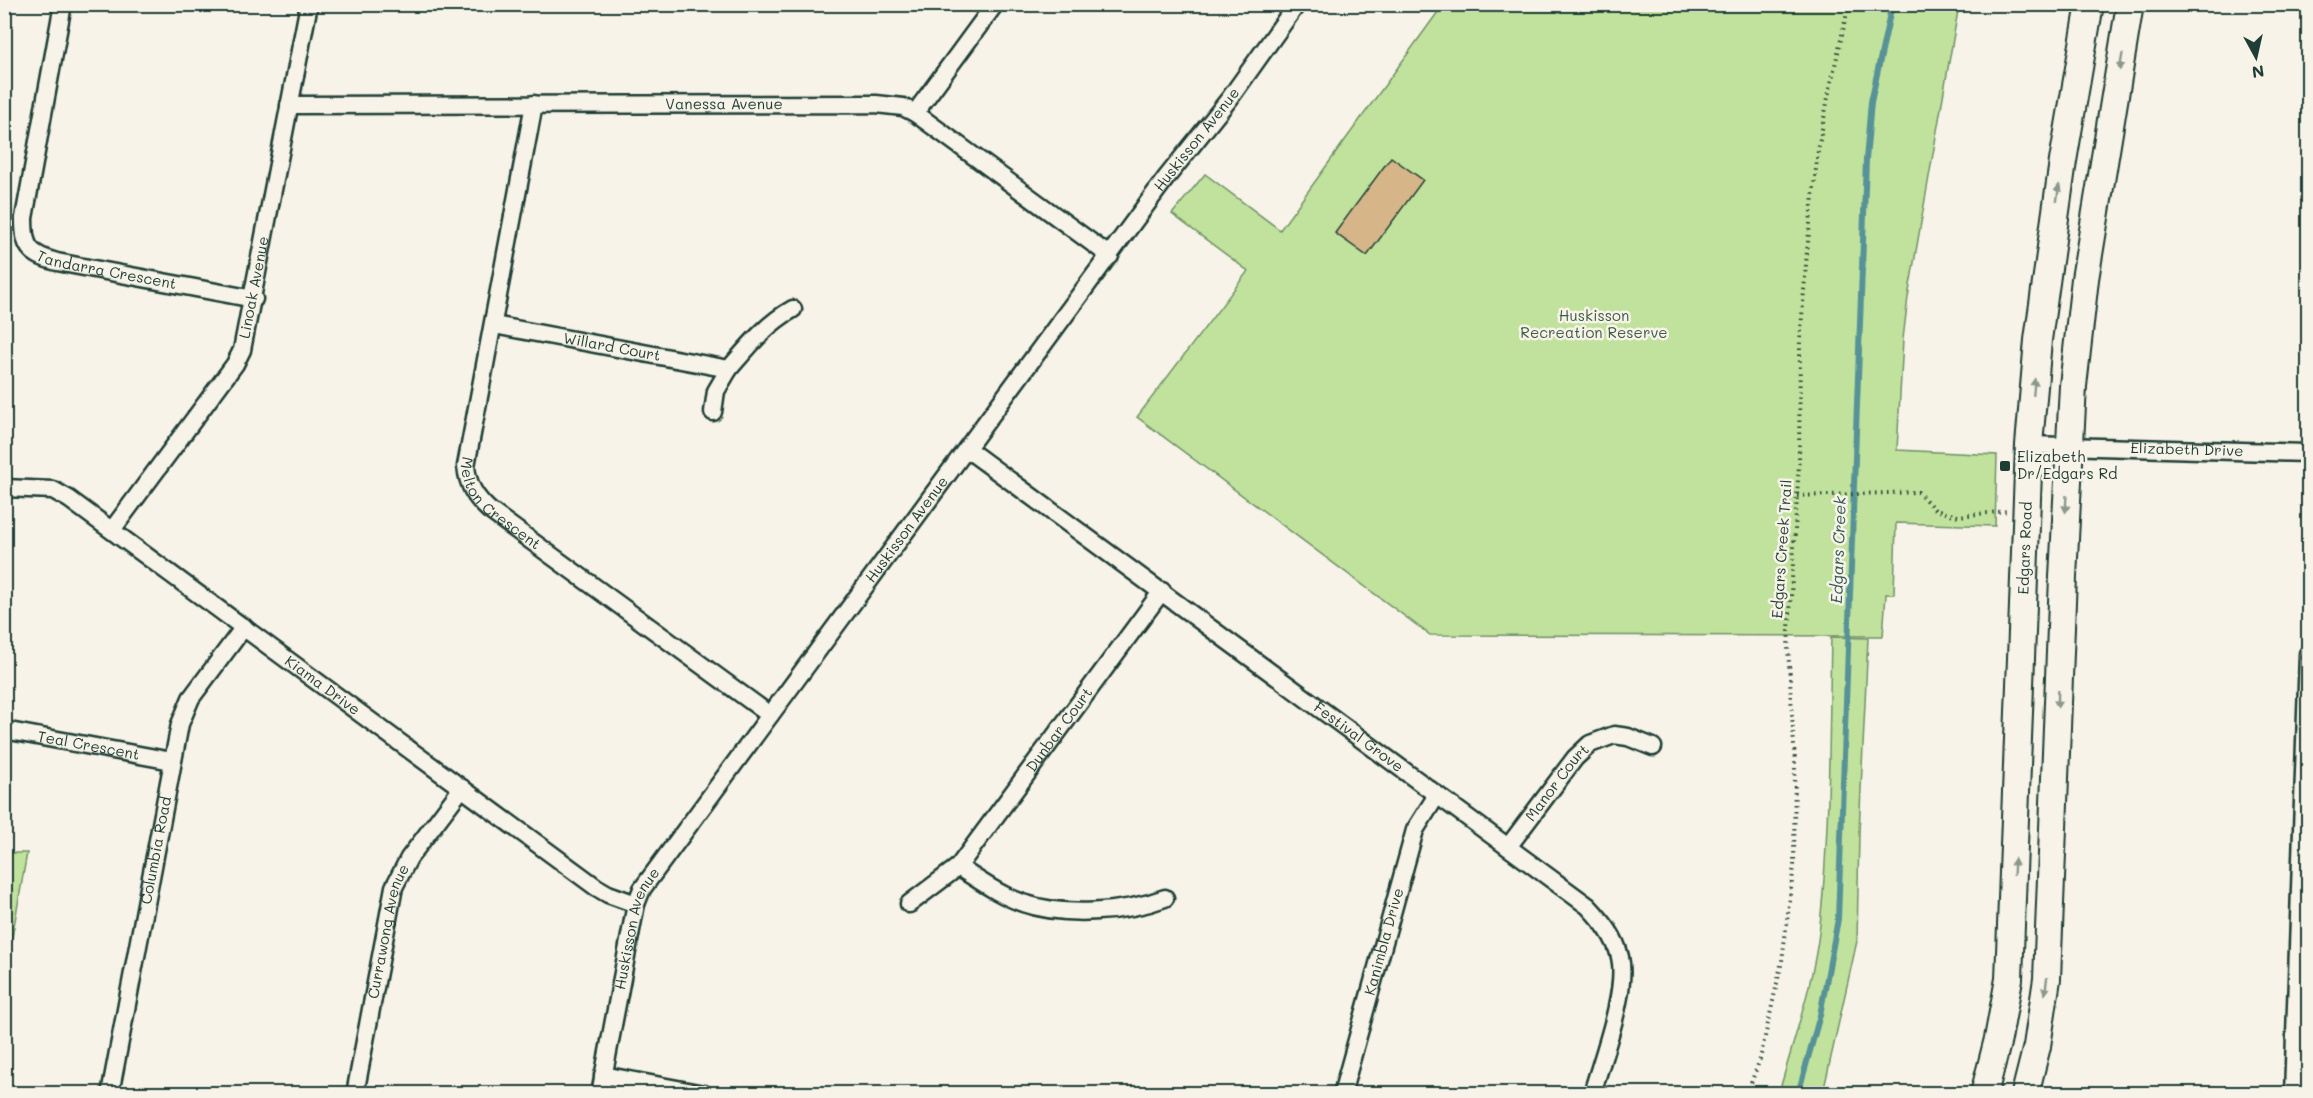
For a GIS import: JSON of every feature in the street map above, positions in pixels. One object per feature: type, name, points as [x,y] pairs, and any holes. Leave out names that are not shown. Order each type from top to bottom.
[{"type":"main road","name":"Edgars Road","points":[[1984,1094],[1998,1039],[2009,979],[2029,445],[2038,340],[2051,240],[2090,4]]},
{"type":"main road","points":[[2025,1094],[2037,1046],[2047,978],[2073,386],[2085,279],[2130,4]]},
{"type":"main road","points":[[2011,926],[2050,927]]},
{"type":"street","name":"Tandarra Crescent","points":[[63,4],[24,218],[24,237],[29,248],[36,255],[57,262],[254,299]]},
{"type":"street","name":"Linoak Avenue","points":[[112,530],[235,364],[242,350],[247,336],[309,4]]},
{"type":"street","points":[[915,113],[995,4]]},
{"type":"street","name":"Huskisson Avenue","points":[[600,1094],[636,904],[642,889],[1166,178],[1230,98],[1297,4]]},
{"type":"street","name":"Melton Crescent","points":[[534,104],[466,466],[468,481],[479,501],[770,715]]},
{"type":"street","name":"Vanessa Avenue","points":[[290,105],[876,104],[903,107],[915,113],[1110,256]]},
{"type":"street","points":[[713,412],[716,391],[729,369],[765,328],[793,309]]},
{"type":"street","name":"Willard Court","points":[[494,325],[729,369]]},
{"type":"street","name":"Elizabeth Drive","points":[[2029,445],[2308,453]]},
{"type":"street","name":"Festival Grove","points":[[967,449],[1588,906],[1607,927],[1620,956],[1621,982],[1617,1005],[1592,1094]]},
{"type":"street","name":"Kiama Drive","points":[[4,488],[52,490],[69,499],[596,887],[636,904]]},
{"type":"street","name":"Dunbar Court","points":[[909,904],[958,867],[1162,591]]},
{"type":"street","name":"Columbia Road","points":[[110,1094],[180,724],[191,698],[243,627]]},
{"type":"street","points":[[2293,1094],[2304,938],[2308,654]]},
{"type":"street","name":"Teal Crescent","points":[[4,730],[172,760]]},
{"type":"street","name":"Manor Court","points":[[1508,847],[1575,758],[1590,744],[1614,735],[1628,737],[1653,747]]},
{"type":"street","name":"Currawong Avenue","points":[[355,1094],[394,887],[409,858],[462,788]]},
{"type":"street","name":"Kanimbla Drive","points":[[1342,1094],[1415,830],[1437,795]]},
{"type":"street","points":[[958,867],[1002,894],[1040,907],[1119,910],[1146,905],[1165,898]]},
{"type":"street","points":[[603,1075],[704,1094]]},
{"type":"path","name":"Edgars Creek Trail","points":[[1747,1094],[1760,1059],[1782,960],[1794,865],[1794,763],[1788,646],[1797,496],[1800,343],[1818,150],[1849,4]]},
{"type":"path","points":[[1797,496],[1918,492],[1935,510],[1958,516],[1998,511],[2026,512]]},
{"type":"green space","name":"Huskisson Recreation Reserve","points":[[1443,5],[1959,5],[1908,297],[1903,339],[1897,450],[1997,455],[1995,526],[1896,523],[1894,594],[1886,594],[1883,636],[1430,635],[1137,417],[1248,271],[1172,214],[1205,174],[1280,230]]},
{"type":"green space","points":[[1831,637],[1868,638],[1859,832],[1857,941],[1823,1093],[1779,1093],[1808,989],[1820,925],[1827,817]]},
{"type":"green space","points":[[4,853],[27,853],[5,977]]},
{"type":"building","points":[[1391,157],[1423,180],[1367,256],[1335,233]]},
{"type":"waterway","name":"Edgars Creek","points":[[1798,1094],[1820,1015],[1838,919],[1866,160],[1871,102],[1892,4]]},
{"type":"place","name":"Elizabeth Dr/Edgars Rd","points":[[2005,466]]}]
